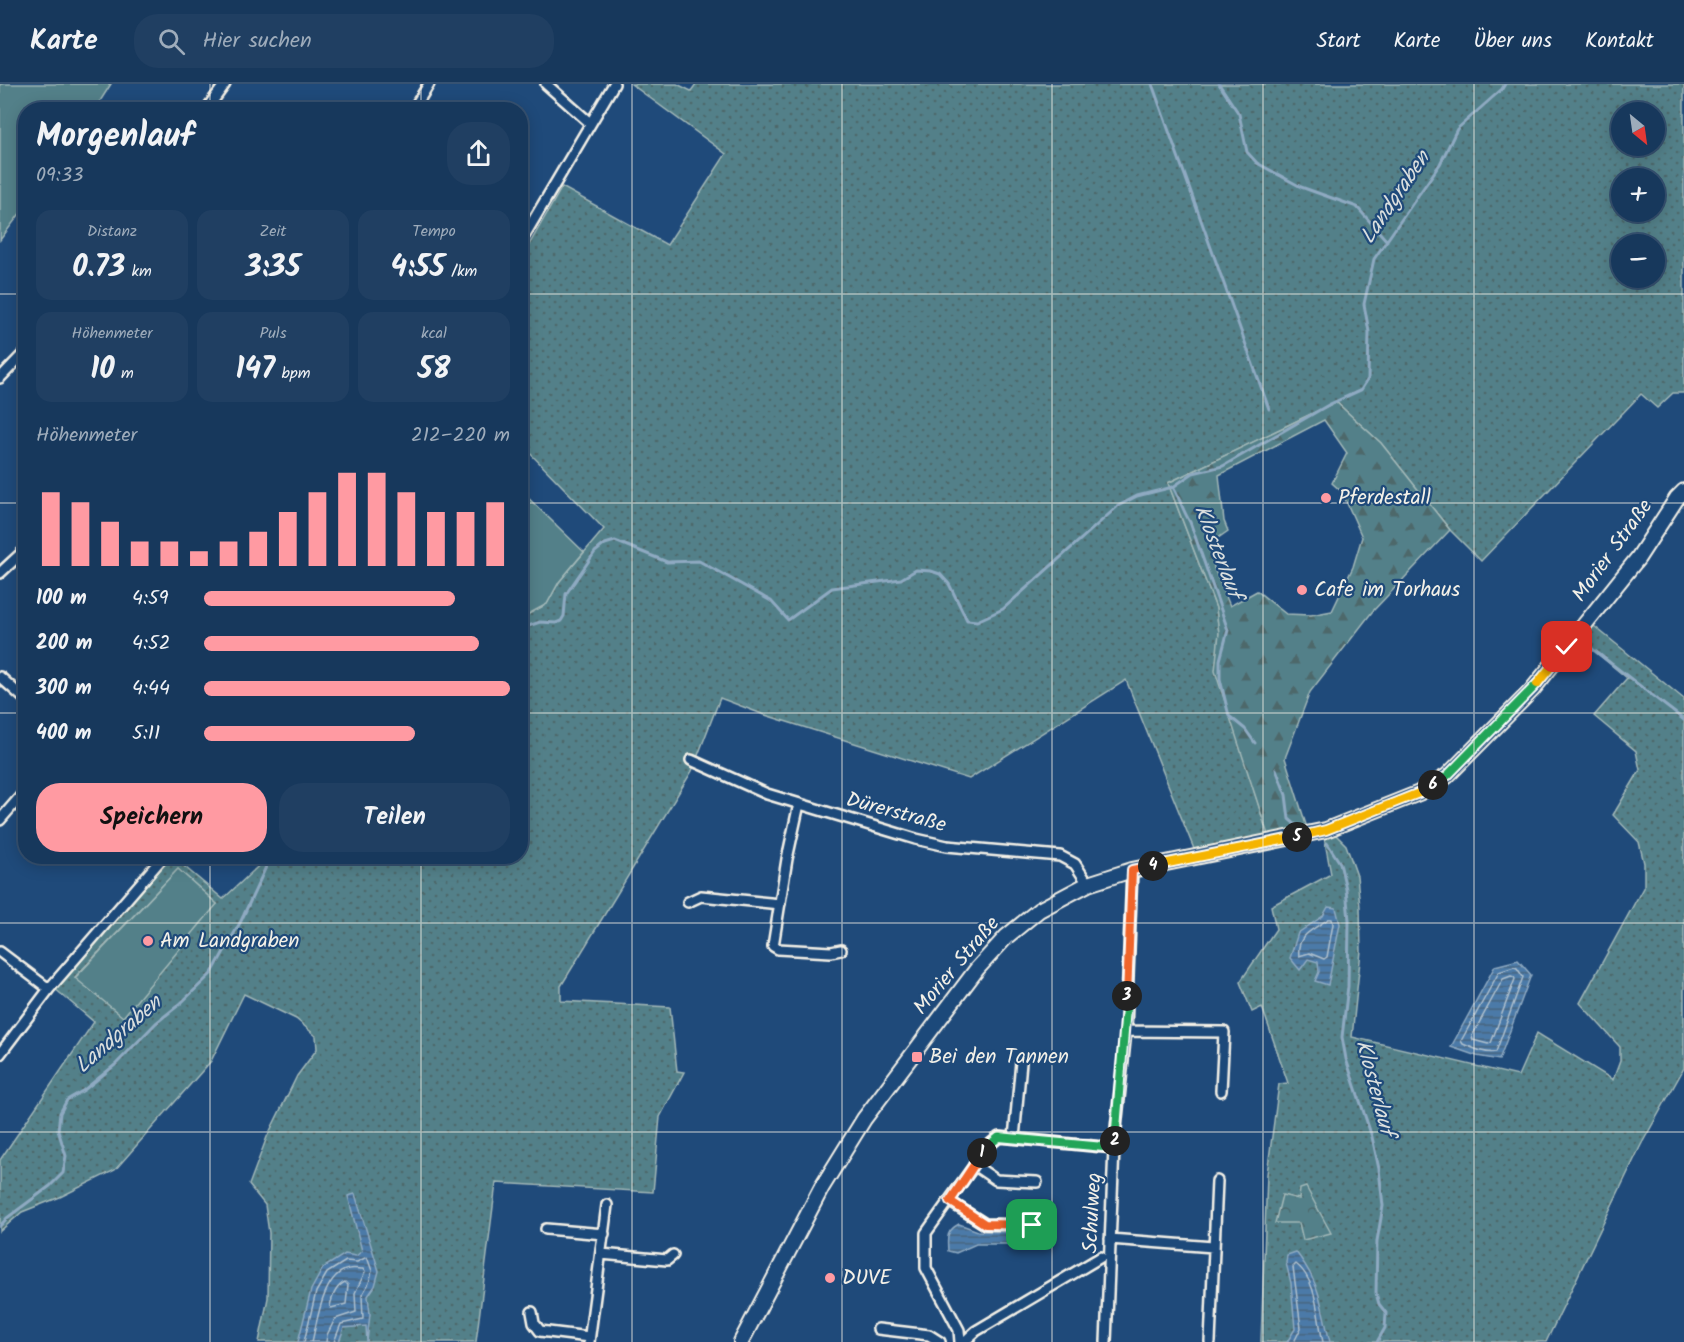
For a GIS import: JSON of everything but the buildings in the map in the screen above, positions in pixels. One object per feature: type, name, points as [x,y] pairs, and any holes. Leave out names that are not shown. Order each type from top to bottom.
[{"type":"main road","name":"Morier Straße","points":[[741,1342],[822,1187],[864,1119],[909,1056],[977,969],[1006,937],[1039,910],[1088,884],[1132,870],[1326,830],[1419,793],[1447,776],[1532,690],[1638,558],[1677,498],[1684,491]]},
{"type":"street","points":[[212,102],[225,84]]},
{"type":"street","points":[[417,102],[429,84]]},
{"type":"street","points":[[546,84],[590,123]]},
{"type":"street","points":[[528,229],[614,84]]},
{"type":"street","points":[[0,378],[18,359]]},
{"type":"street","points":[[0,573],[18,556]]},
{"type":"street","points":[[0,677],[18,693]]},
{"type":"street","name":"Dürerstraße","points":[[691,760],[767,794],[947,846],[1060,856],[1075,864],[1088,884]]},
{"type":"street","points":[[0,820],[18,799]]},
{"type":"street","points":[[799,804],[773,946],[778,949],[831,952],[841,950]]},
{"type":"street","points":[[0,1054],[49,989],[157,864]]},
{"type":"street","name":"Schulweg","points":[[1106,1342],[1114,1148],[1126,1031],[1132,870]]},
{"type":"street","points":[[688,902],[701,896],[780,904]]},
{"type":"street","points":[[0,952],[49,989]]},
{"type":"street","points":[[1126,1031],[1224,1032],[1221,1091]]},
{"type":"street","points":[[1014,1138],[1021,1062]]},
{"type":"street","points":[[1101,1257],[976,1330],[962,1342],[959,1330],[926,1268],[926,1233],[988,1146],[999,1137],[1114,1148]]},
{"type":"street","points":[[974,1165],[996,1180],[1037,1182]]},
{"type":"street","points":[[1210,1342],[1217,1181]]},
{"type":"street","points":[[950,1201],[985,1224],[1032,1225]]},
{"type":"street","points":[[532,1312],[534,1323],[540,1331],[589,1339],[607,1204]]},
{"type":"street","points":[[546,1229],[603,1234]]},
{"type":"street","points":[[1110,1239],[1213,1247]]},
{"type":"street","points":[[601,1254],[667,1260],[673,1255]]},
{"type":"street","points":[[878,1329],[929,1335],[940,1342]]},
{"type":"green space","points":[[0,84],[111,84],[99,102],[18,102],[18,216],[0,240]]},
{"type":"green space","points":[[631,84],[677,84],[691,91],[696,84],[1684,84],[1684,393],[1673,393],[1657,408],[1641,394],[1481,561],[1450,530],[1381,443],[1336,402],[1168,483],[1216,608],[1219,633],[1216,671],[1268,835],[1194,849],[1126,680],[969,779],[762,714],[720,698],[692,771],[561,986],[561,1001],[670,1007],[677,1071],[684,1072],[660,1117],[653,1192],[496,1183],[476,1342],[259,1342],[268,1298],[269,1233],[265,1205],[249,1185],[267,1137],[297,1076],[317,1049],[316,1036],[296,1019],[244,994],[211,1061],[115,1170],[60,1197],[22,1212],[0,1231],[0,1160],[94,1022],[54,988],[163,864],[181,864],[223,899],[260,864],[528,864],[528,614],[547,604],[559,582],[604,529],[528,451],[528,247],[562,187],[667,245],[726,154]],"holes":[[[178,869],[217,904],[75,978]]]},
{"type":"green space","points":[[1336,402],[1381,443],[1450,530],[1372,612],[1310,692],[1285,758],[1307,828],[1268,835],[1215,671],[1219,633],[1216,608],[1168,483]],"holes":[[[1324,420],[1347,453],[1332,483],[1342,492],[1362,537],[1353,567],[1332,611],[1311,615],[1286,614],[1257,591],[1230,606],[1214,568],[1211,543],[1228,531],[1224,521],[1219,475]]]},
{"type":"green space","points":[[528,498],[584,552],[559,582],[547,604],[528,614]]},
{"type":"green space","points":[[1594,626],[1684,699],[1684,1068],[1641,1145],[1546,1342],[1261,1342],[1267,1174],[1279,1084],[1288,1083],[1262,1007],[1252,1012],[1240,982],[1276,929],[1271,906],[1331,874],[1324,837],[1335,834],[1346,845],[1357,876],[1361,951],[1352,1037],[1518,1076],[1537,1033],[1613,1080],[1620,1061],[1620,1047],[1580,1003],[1644,886],[1644,863],[1639,842],[1613,815],[1640,770],[1636,751],[1594,716],[1627,678],[1582,641]]},
{"type":"green space","name":"Am Landgraben","points":[[178,869],[217,904],[123,1017],[75,978]]},
{"type":"green space","points":[[1306,1187],[1331,1233],[1303,1240],[1299,1223],[1275,1223],[1282,1195],[1299,1199],[1300,1189]]},
{"type":"water","points":[[1328,907],[1336,908],[1340,924],[1328,985],[1315,981],[1319,972],[1318,962],[1308,959],[1300,970],[1290,958],[1298,933],[1323,916]]},
{"type":"water","points":[[1518,960],[1531,975],[1499,1060],[1477,1056],[1451,1047],[1495,966]]},
{"type":"water","points":[[355,1194],[379,1271],[375,1286],[368,1296],[370,1314],[367,1342],[366,1326],[344,1328],[339,1342],[298,1342],[311,1290],[323,1268],[345,1254],[356,1256],[362,1251],[348,1196]]},
{"type":"water","points":[[959,1224],[978,1231],[1010,1232],[1021,1236],[1019,1244],[976,1244],[956,1253],[948,1251],[948,1235]]},
{"type":"water","points":[[1296,1252],[1316,1285],[1330,1342],[1287,1342],[1295,1329],[1291,1283],[1286,1263],[1287,1255]]},
{"type":"waterway","points":[[1152,84],[1269,409]]},
{"type":"waterway","points":[[1219,84],[1239,114],[1247,152],[1257,163],[1301,187],[1357,207],[1387,241]]},
{"type":"waterway","name":"Landgraben","points":[[1173,487],[1193,473],[1223,466],[1330,404],[1361,390],[1368,379],[1369,332],[1364,304],[1374,259],[1440,164],[1457,129],[1505,84]]},
{"type":"waterway","name":"Landgraben","points":[[528,626],[540,622],[561,621],[564,616],[566,594],[595,552],[605,544],[615,541],[667,562],[699,561],[771,601],[788,620],[832,588],[901,579],[916,570],[940,574],[949,584],[967,620],[977,621],[1003,609],[1118,506],[1137,496],[1173,487],[1190,522],[1228,630],[1220,660],[1220,679],[1229,716],[1245,729],[1255,743]]},
{"type":"waterway","points":[[1582,641],[1684,720]]},
{"type":"waterway","points":[[1276,769],[1286,795],[1289,819],[1297,826]]},
{"type":"waterway","name":"Klosterlauf","points":[[1327,843],[1340,863],[1346,889],[1349,920],[1348,986],[1342,1037],[1346,1059],[1372,1137],[1379,1169],[1383,1206],[1377,1241],[1376,1293],[1379,1304],[1386,1313],[1385,1328],[1377,1342]]},
{"type":"waterway","name":"Landgraben","points":[[0,1226],[63,1173],[66,1156],[58,1130],[60,1113],[67,1100],[84,1090],[115,1065],[156,1023],[180,1004],[212,973],[241,921],[267,864]]},
{"type":"place","name":"Pferdestall","points":[[1326,498]]},
{"type":"place","name":"Cafe im Torhaus","points":[[1302,590]]},
{"type":"place","name":"Am Landgraben","points":[[148,941]]},
{"type":"place","name":"Bei den Tannen","points":[[917,1057]]},
{"type":"place","name":"DUVE","points":[[830,1278]]},
{"type":"route","points":[[1032,1225],[985,1224],[950,1201],[988,1146],[999,1137],[1114,1148],[1126,1031],[1132,870],[1326,830],[1419,793],[1447,776],[1494,731],[1567,647]]}]
